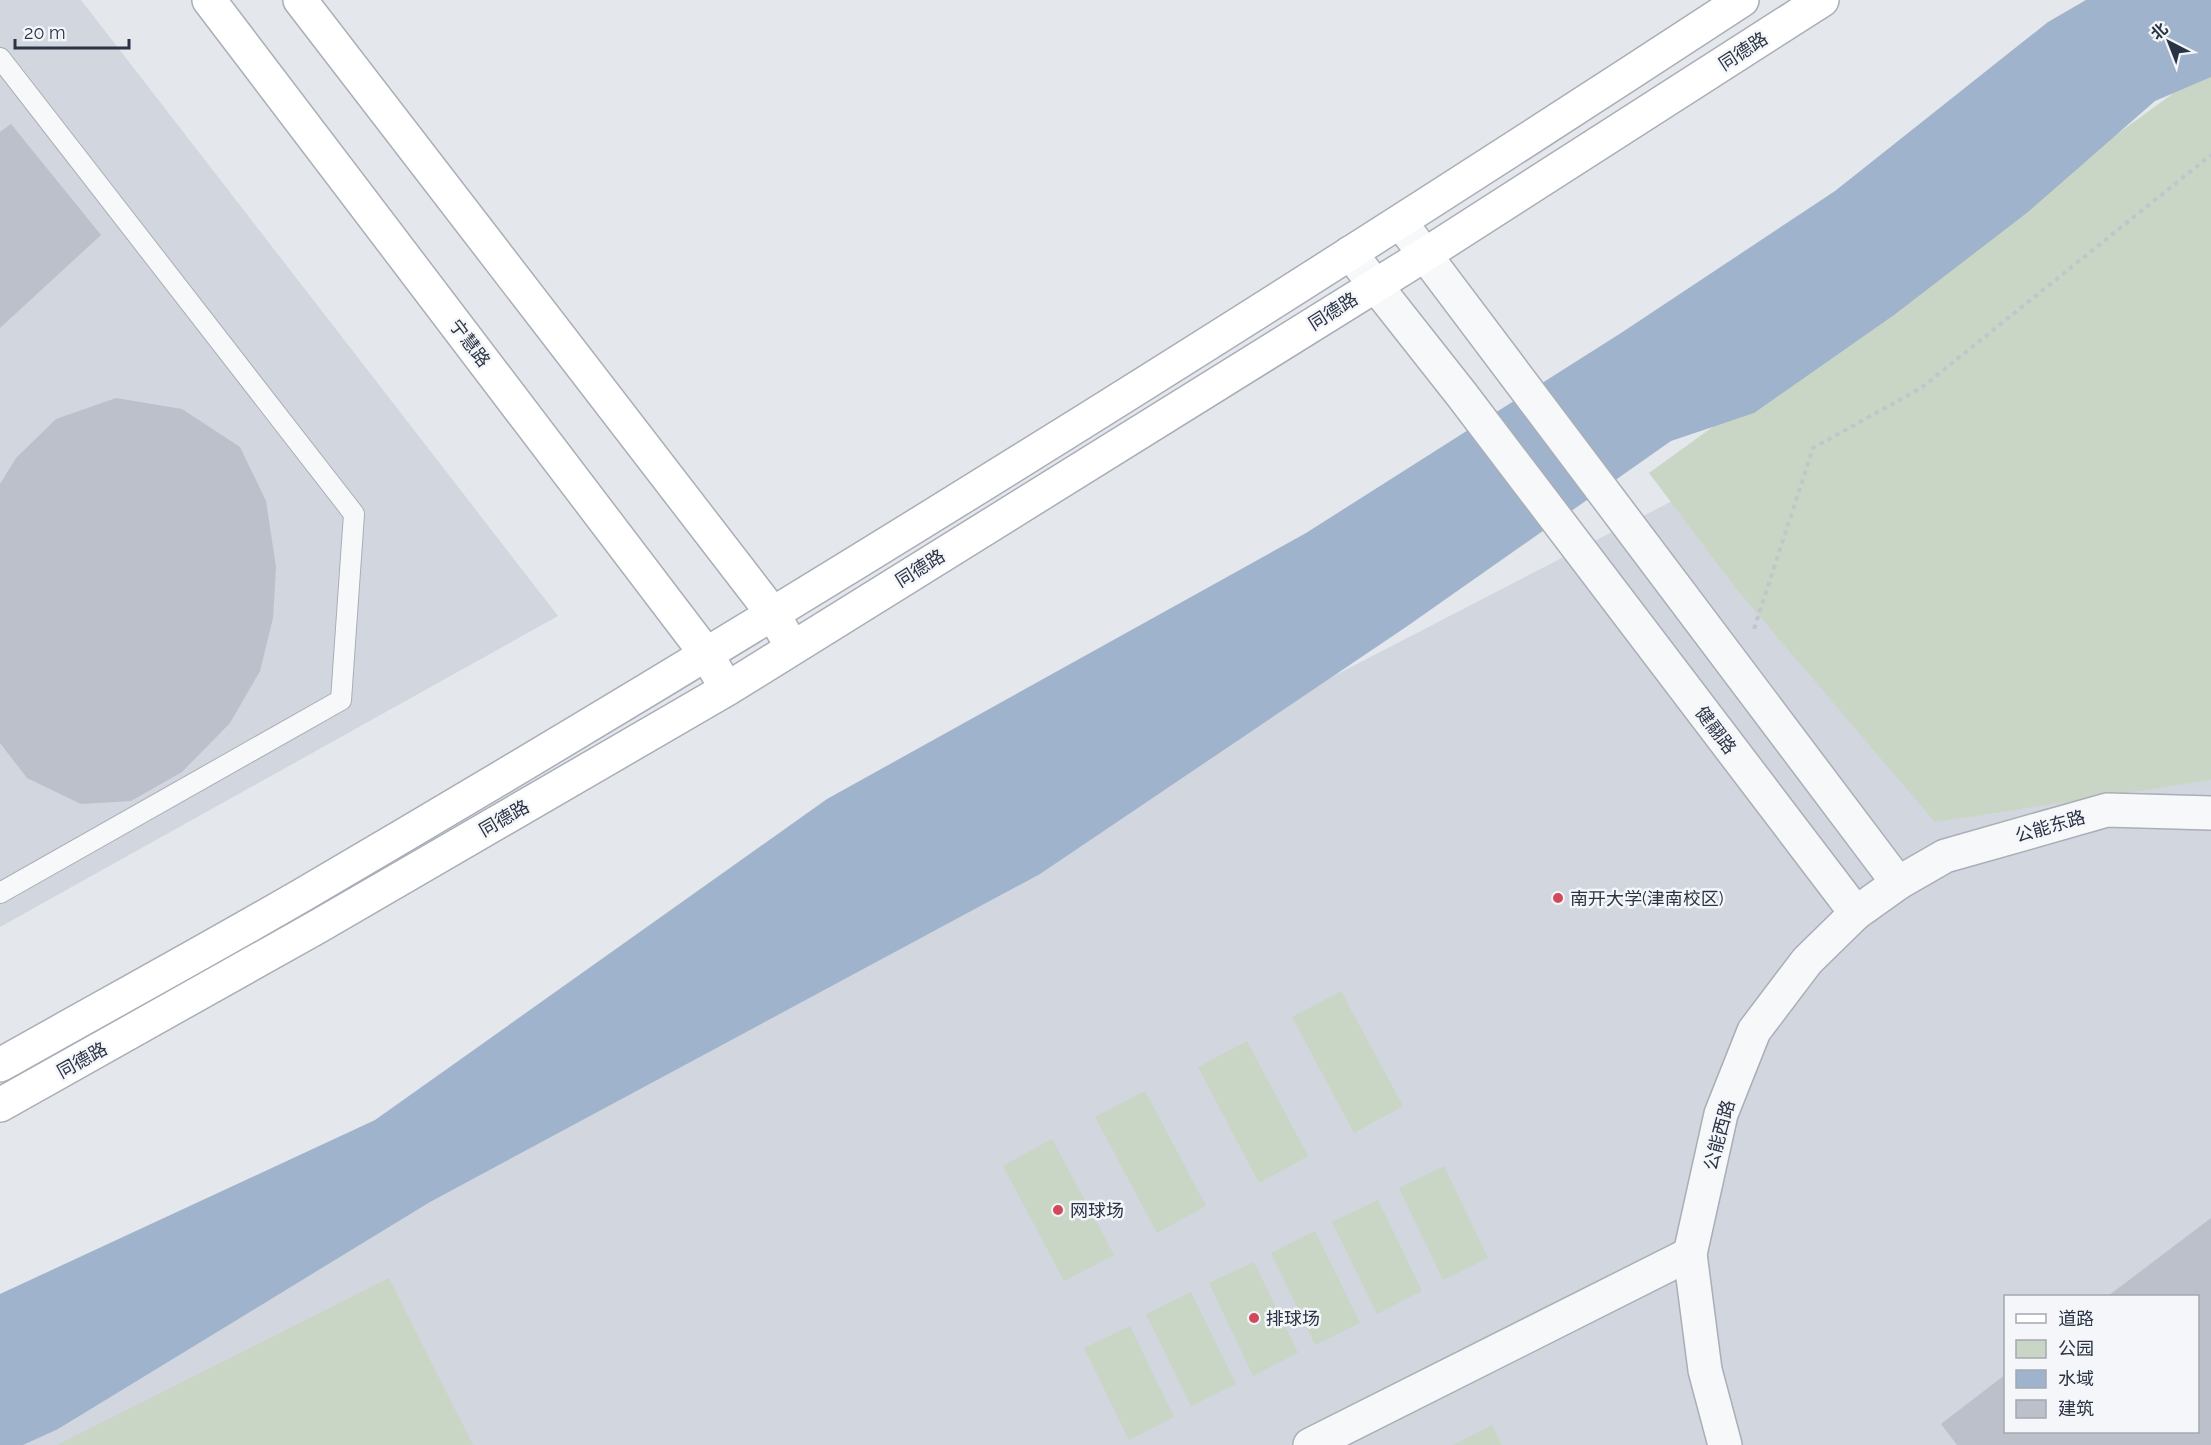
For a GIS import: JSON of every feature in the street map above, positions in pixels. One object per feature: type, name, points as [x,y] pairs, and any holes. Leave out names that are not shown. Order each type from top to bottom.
[{"type":"main road","name":"宁慧路","points":[[209,0],[707,655],[727,689]]},
{"type":"main road","points":[[300,0],[773,614],[793,647]]},
{"type":"main road","name":"同德路","points":[[0,1065],[301,896],[707,655],[1401,223],[1742,0]]},
{"type":"main road","name":"同德路","points":[[0,1106],[317,927],[727,689],[1423,256],[1822,0]]},
{"type":"street","points":[[1401,223],[1423,256],[1898,883]]},
{"type":"street","name":"健翮路","points":[[1350,254],[1462,394],[1575,547],[1856,913]]},
{"type":"street","name":"公能东路","points":[[1898,883],[1945,856],[2107,810],[2211,813]]},
{"type":"street","name":"公能西路","points":[[1725,1445],[1705,1370],[1690,1254],[1721,1114],[1754,1030],[1807,962],[1856,913],[1898,883]]},
{"type":"street","points":[[1311,1445],[1690,1254]]},
{"type":"lane","points":[[0,58],[354,514],[341,700],[0,893]]},
{"type":"path","points":[[1740,675],[1813,448],[1921,388],[2211,155]]},
{"type":"shaded area","points":[[0,0],[81,0],[558,616],[0,927]]},
{"type":"shaded area","name":"南开大学(津南校区)","points":[[2211,119],[2211,1445],[0,1445],[0,1366],[1674,500]]},
{"type":"green space","points":[[2211,66],[2211,780],[1935,822],[1738,591],[1649,473]]},
{"type":"green space","points":[[1341,991],[1403,1106],[1354,1133],[1292,1017]]},
{"type":"green space","points":[[1247,1041],[1308,1156],[1259,1183],[1198,1067]]},
{"type":"green space","name":"网球场","points":[[1145,1091],[1206,1206],[1157,1233],[1095,1117]]},
{"type":"green space","name":"网球场","points":[[1052,1139],[1114,1255],[1064,1281],[1003,1166]]},
{"type":"green space","points":[[1444,1166],[1488,1258],[1443,1280],[1399,1188]]},
{"type":"green space","name":"排球场","points":[[1378,1200],[1422,1291],[1377,1314],[1332,1222]]},
{"type":"green space","name":"排球场","points":[[1315,1231],[1360,1323],[1315,1345],[1271,1253]]},
{"type":"green space","name":"排球场","points":[[1254,1262],[1298,1353],[1253,1376],[1209,1283]]},
{"type":"green space","points":[[389,1278],[473,1445],[57,1445]]},
{"type":"green space","name":"排球场","points":[[1191,1292],[1236,1384],[1191,1406],[1146,1314]]},
{"type":"green space","points":[[1130,1326],[1174,1417],[1129,1440],[1084,1348]]},
{"type":"green space","points":[[1492,1425],[1502,1445],[1453,1445]]},
{"type":"water","points":[[2086,0],[2211,0],[2211,77],[2155,101],[2028,212],[1894,315],[1754,413],[1671,441],[1406,627],[1040,874],[430,1202],[58,1429],[23,1445],[0,1445],[0,1294],[375,1120],[827,799],[1306,533],[1621,333],[1835,191],[2048,22]]},
{"type":"building","points":[[11,124],[101,235],[0,328],[0,132]]},
{"type":"building","points":[[116,398],[182,409],[240,447],[266,501],[276,567],[273,618],[260,671],[230,723],[182,772],[131,801],[81,804],[27,778],[0,743],[0,484],[16,458],[56,419]]},
{"type":"building","points":[[2211,1218],[2211,1445],[1957,1445],[1941,1424],[2004,1376],[2004,1433],[2199,1433],[2199,1295],[2109,1295]]},
{"type":"place","name":"南开大学(津南校区)","points":[[1558,898]]},
{"type":"place","name":"网球场","points":[[1058,1210]]},
{"type":"place","name":"排球场","points":[[1254,1318]]}]
